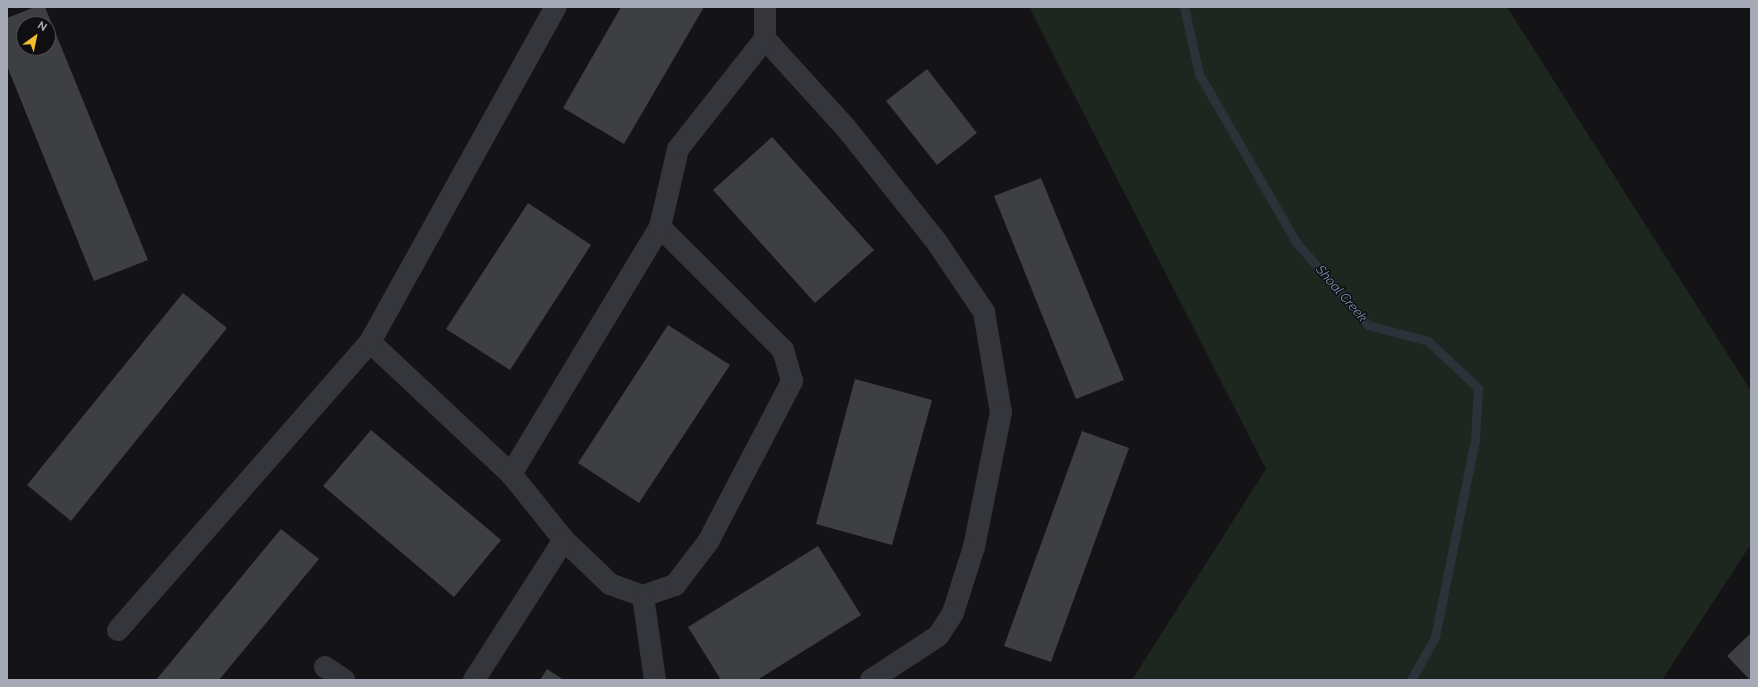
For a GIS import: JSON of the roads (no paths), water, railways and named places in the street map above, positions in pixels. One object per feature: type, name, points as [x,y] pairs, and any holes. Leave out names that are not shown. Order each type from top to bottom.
[{"type":"street","points":[[118,630],[370,342],[556,7]]},
{"type":"street","points":[[511,474],[660,227],[678,149],[765,39],[765,7]]},
{"type":"street","points":[[765,39],[846,128],[936,241],[984,312],[1001,412],[974,546],[953,613],[938,636],[871,680]]},
{"type":"street","points":[[370,342],[511,474],[564,540],[610,584],[644,596],[675,585],[708,542],[792,381],[783,350],[660,227]]},
{"type":"street","points":[[474,680],[564,540]]},
{"type":"street","points":[[644,596],[655,680]]},
{"type":"street","points":[[325,667],[344,680]]},
{"type":"waterway","name":"Shoal Creek","points":[[1184,7],[1199,74],[1296,242],[1368,325],[1428,341],[1478,388],[1475,440],[1435,637],[1411,680]]}]
